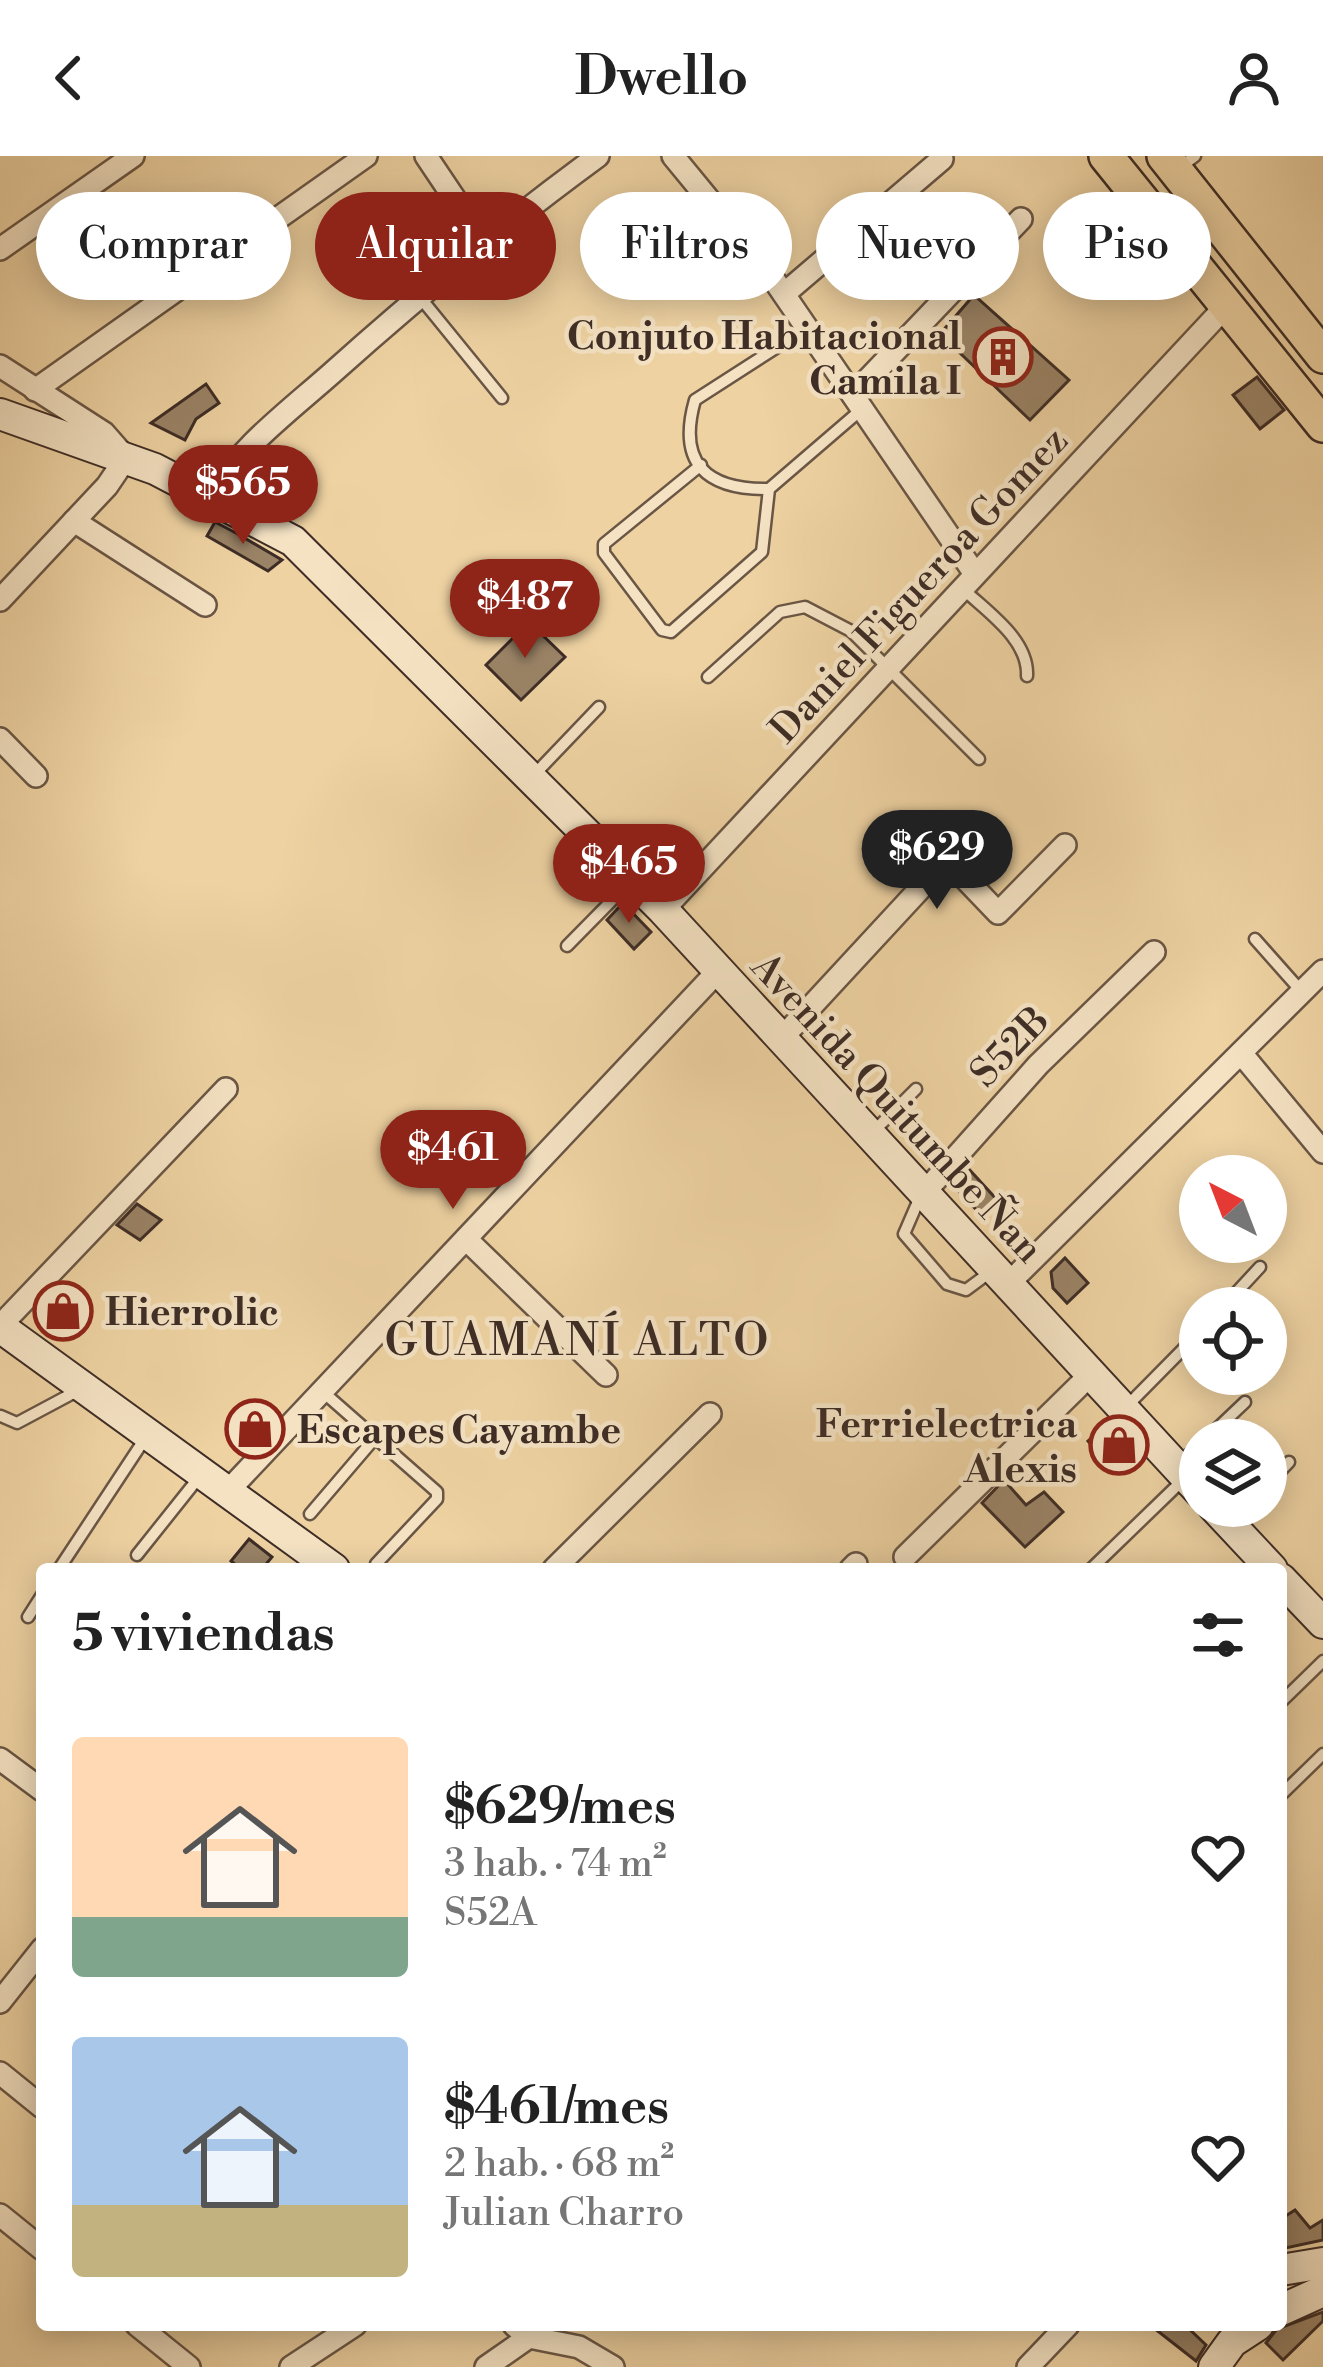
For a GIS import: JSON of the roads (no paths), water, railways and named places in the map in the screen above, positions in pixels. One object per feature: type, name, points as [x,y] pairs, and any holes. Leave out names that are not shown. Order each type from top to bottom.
[{"type":"main road","points":[[1106,156],[1323,425]]},
{"type":"main road","points":[[1172,160],[1323,356]]},
{"type":"street","points":[[35,390],[365,156]]},
{"type":"street","points":[[426,156],[450,192]]},
{"type":"street","points":[[549,192],[598,156]]},
{"type":"street","points":[[673,156],[702,192]]},
{"type":"street","points":[[792,287],[942,159]]},
{"type":"street","points":[[2,242],[120,160]]},
{"type":"street","points":[[858,402],[1021,219]]},
{"type":"street","points":[[209,497],[231,463],[414,300]]},
{"type":"street","points":[[788,300],[969,581]]},
{"type":"street","name":"Daniel Figueroa Gomez","points":[[664,910],[1225,307]]},
{"type":"street","points":[[0,366],[115,441],[122,464],[0,600]]},
{"type":"street","name":"Avenida Quitumbe Ñan","points":[[0,414],[122,464],[170,491],[209,497],[293,542],[664,910],[1179,1470]]},
{"type":"street","name":"Avenida Quitumbe Ñan","points":[[0,430],[122,464]]},
{"type":"street","points":[[74,521],[205,605]]},
{"type":"street","points":[[0,739],[36,776]]},
{"type":"street","points":[[781,1039],[942,865],[953,866],[998,913],[1065,845]]},
{"type":"street","name":"S52B","points":[[922,1195],[1038,1065],[1154,952]]},
{"type":"street","points":[[228,1491],[718,970]]},
{"type":"street","points":[[1001,1277],[1323,971]]},
{"type":"street","points":[[1241,1053],[1323,1152]]},
{"type":"street","points":[[226,1089],[0,1327],[228,1491],[319,1563]]},
{"type":"street","points":[[466,1239],[606,1375]]},
{"type":"street","points":[[905,1557],[1090,1375]]},
{"type":"street","points":[[560,1563],[710,1414]]},
{"type":"street","points":[[1241,1527],[1267,1563]]},
{"type":"street","points":[[1287,1586],[1323,1623]]},
{"type":"street","points":[[0,1759],[36,1786]]},
{"type":"street","points":[[0,2002],[36,1957]]},
{"type":"street","points":[[0,2073],[36,2102]]},
{"type":"street","points":[[0,2215],[36,2244]]},
{"type":"street","points":[[144,2331],[189,2367]]},
{"type":"street","points":[[321,2331],[332,2340]]},
{"type":"street","points":[[291,2367],[346,2331]]},
{"type":"street","points":[[486,2367],[522,2331],[579,2347],[613,2367]]},
{"type":"street","points":[[1028,2367],[1062,2331]]},
{"type":"street","points":[[1219,2345],[1246,2331]]},
{"type":"lane","points":[[1119,156],[1323,414]]},
{"type":"lane","points":[[1172,160],[1323,370]]},
{"type":"lane","points":[[422,300],[502,398]]},
{"type":"lane","points":[[769,488],[734,490],[707,476],[686,431],[695,400],[807,328]]},
{"type":"lane","points":[[701,466],[604,544],[604,553],[662,630],[679,630],[762,552],[769,488],[858,402]]},
{"type":"lane","points":[[969,581],[1028,663],[1027,676]]},
{"type":"lane","points":[[708,677],[780,612],[805,607],[851,631],[979,759]]},
{"type":"lane","points":[[531,778],[599,707]]},
{"type":"lane","points":[[567,946],[633,879]]},
{"type":"lane","points":[[1255,939],[1302,992]]},
{"type":"lane","points":[[868,1137],[916,1089]]},
{"type":"lane","points":[[922,1195],[904,1234],[947,1284],[966,1290],[1001,1277]]},
{"type":"lane","points":[[1241,1287],[1260,1267]]},
{"type":"lane","points":[[1123,1411],[1179,1354]]},
{"type":"lane","points":[[1,1416],[17,1424],[83,1387]]},
{"type":"lane","points":[[322,1391],[436,1492],[437,1499],[377,1563]]},
{"type":"lane","points":[[1227,1419],[1245,1402]]},
{"type":"lane","points":[[62,1563],[148,1435]]},
{"type":"lane","points":[[310,1514],[375,1438]]},
{"type":"lane","points":[[137,1555],[202,1473]]},
{"type":"lane","points":[[1097,1563],[1179,1486]]},
{"type":"lane","points":[[28,1616],[36,1604]]},
{"type":"lane","points":[[1287,1696],[1323,1660]]},
{"type":"lane","points":[[1287,1789],[1323,1754]]},
{"type":"place","name":"Conjuto Habitacional Camila I","points":[[1003,357]]},
{"type":"place","name":"Hierrolic","points":[[63,1311]]},
{"type":"place","name":"Escapes Cayambe","points":[[255,1429]]},
{"type":"place","name":"Ferrielectrica Alexis","points":[[1119,1445]]},
{"type":"district","name":"GUAMANÍ ALTO","points":[[578,1339]]}]
